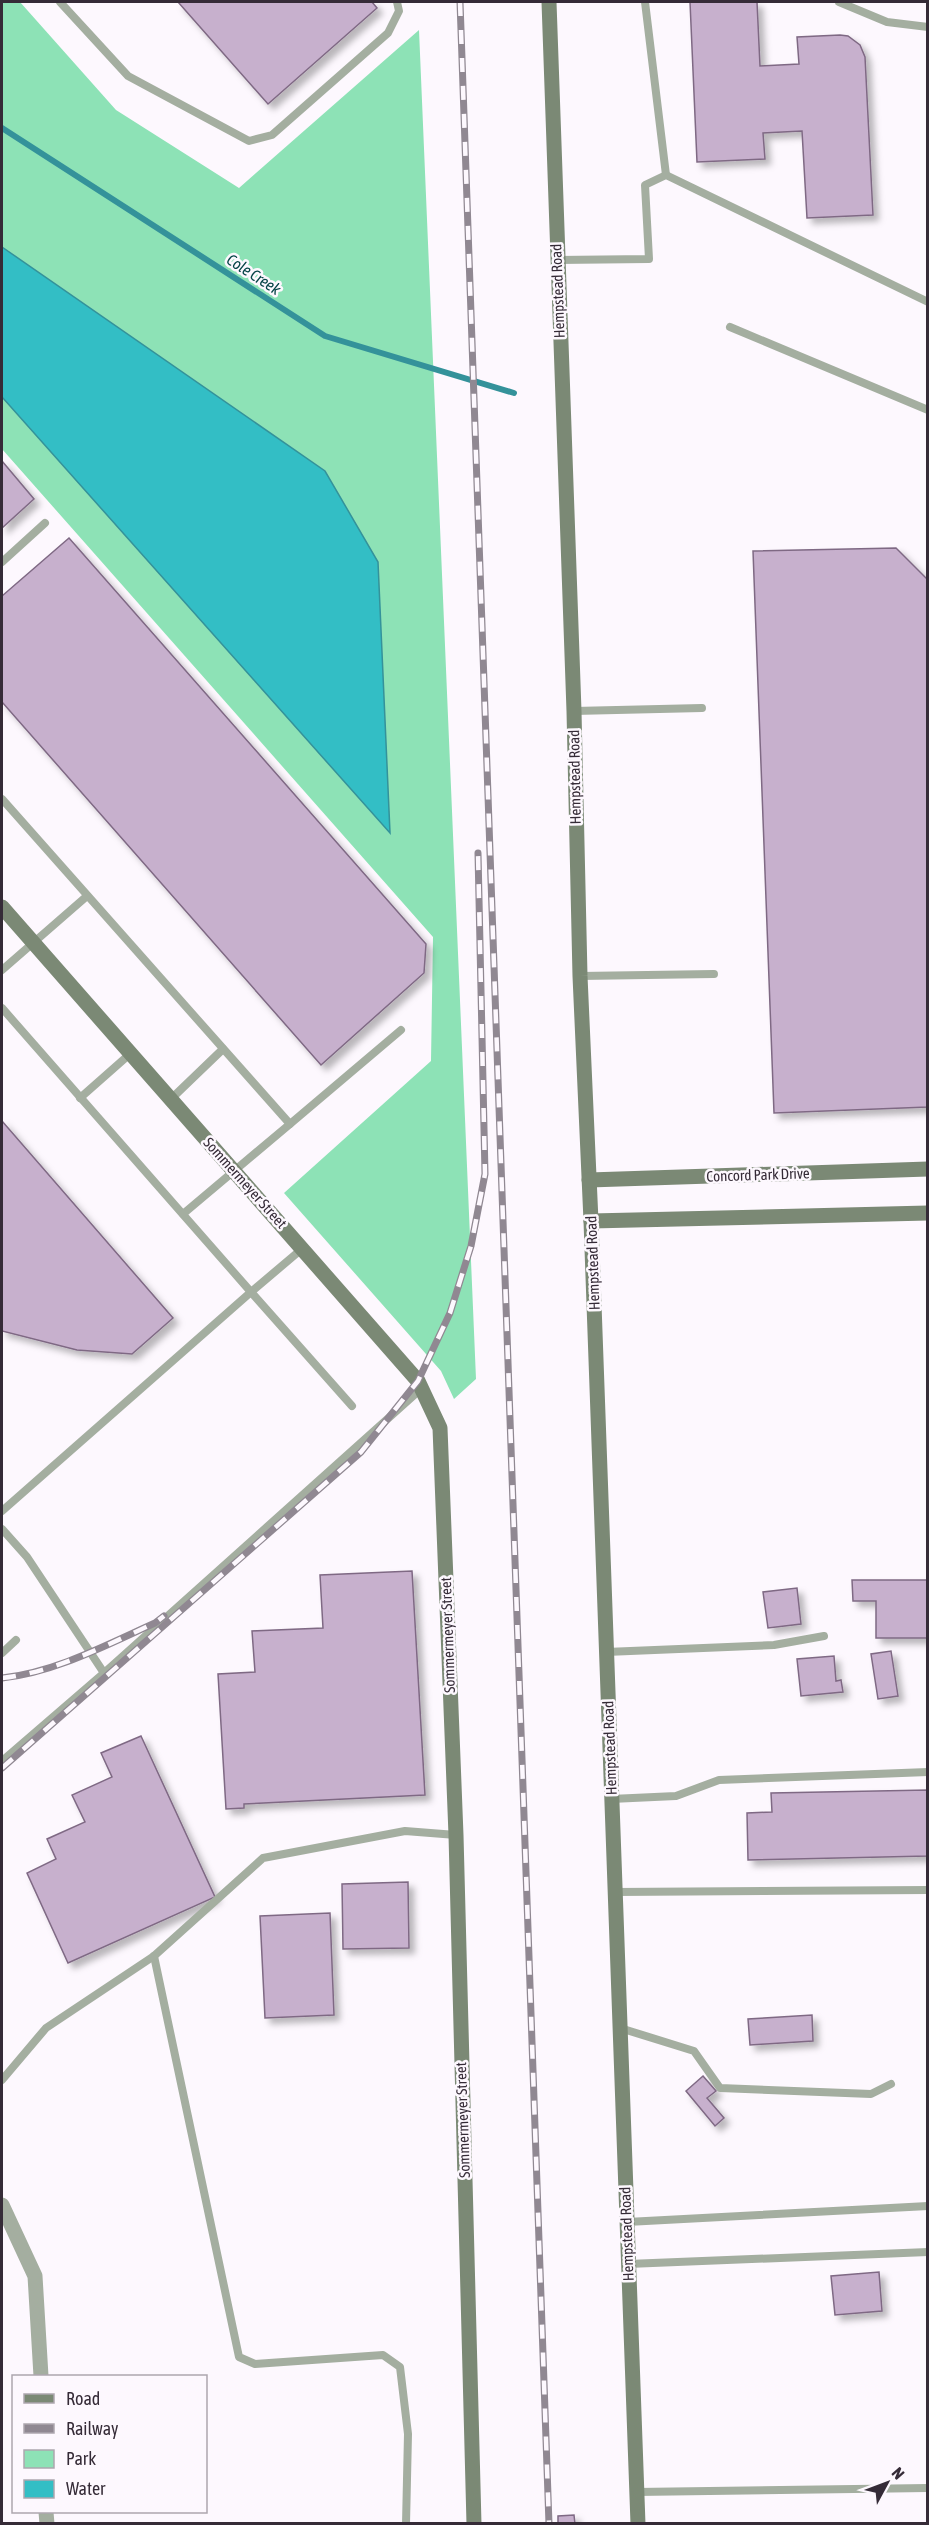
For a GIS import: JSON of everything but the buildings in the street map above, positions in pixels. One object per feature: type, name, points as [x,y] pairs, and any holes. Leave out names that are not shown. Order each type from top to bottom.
[{"type":"main road","name":"Hempstead Road","points":[[549,2],[574,711],[580,976],[591,1221],[638,2523]]},
{"type":"main road","name":"Sommermeyer Street","points":[[2,907],[303,1248],[422,1388],[440,1428],[456,1834],[474,2523]]},
{"type":"main road","name":"Concord Park Drive","points":[[589,1180],[927,1169]]},
{"type":"main road","points":[[591,1221],[927,1213]]},
{"type":"street","points":[[2,2205],[35,2276],[41,2375]]},
{"type":"lane","points":[[60,2],[128,76],[249,141],[272,135],[388,33],[399,10],[398,2]]},
{"type":"lane","points":[[645,2],[666,175]]},
{"type":"lane","points":[[839,2],[887,22],[927,27]]},
{"type":"lane","points":[[557,260],[649,259],[645,185],[666,175]]},
{"type":"lane","points":[[666,175],[927,302]]},
{"type":"lane","points":[[730,327],[927,410]]},
{"type":"lane","points":[[2,562],[45,523]]},
{"type":"lane","points":[[574,711],[702,708]]},
{"type":"lane","points":[[2,799],[290,1124]]},
{"type":"lane","points":[[2,970],[87,896]]},
{"type":"lane","points":[[580,976],[714,974]]},
{"type":"lane","points":[[2,1008],[352,1406]]},
{"type":"lane","points":[[183,1214],[401,1030]]},
{"type":"lane","points":[[171,1100],[223,1049]]},
{"type":"lane","points":[[80,1098],[131,1053]]},
{"type":"lane","points":[[2,1511],[303,1248]]},
{"type":"lane","points":[[2,1761],[104,1673],[422,1388]]},
{"type":"lane","points":[[2,1529],[27,1557],[104,1673]]},
{"type":"lane","points":[[606,1652],[774,1645],[824,1635]]},
{"type":"lane","points":[[2,1653],[16,1641]]},
{"type":"lane","points":[[611,1799],[676,1796],[719,1780],[927,1772]]},
{"type":"lane","points":[[2,2080],[46,2028],[154,1956],[263,1858],[405,1831],[456,1834]]},
{"type":"lane","points":[[615,1892],[927,1890]]},
{"type":"lane","points":[[154,1956],[239,2357],[255,2364],[382,2355],[400,2367],[408,2434],[406,2523]]},
{"type":"lane","points":[[620,2028],[694,2051],[720,2088],[871,2094],[891,2084]]},
{"type":"lane","points":[[627,2222],[927,2206]]},
{"type":"lane","points":[[628,2264],[927,2252]]},
{"type":"lane","points":[[636,2492],[927,2488]]},
{"type":"green space","points":[[2,2],[20,2],[116,110],[239,188],[419,30],[476,1379],[454,1399],[441,1371],[284,1193],[431,1061],[433,937],[2,449]]},
{"type":"water","points":[[2,247],[325,471],[378,562],[390,833],[2,397]]},
{"type":"waterway","name":"Cole Creek","points":[[2,128],[325,336],[514,393]]},
{"type":"railway","points":[[460,2],[549,2524]]},
{"type":"railway","points":[[2,1768],[361,1452],[418,1381],[450,1313],[471,1246],[485,1174],[478,853]]},
{"type":"railway","points":[[2,1678],[42,1670],[80,1657],[155,1623],[164,1616]]}]
